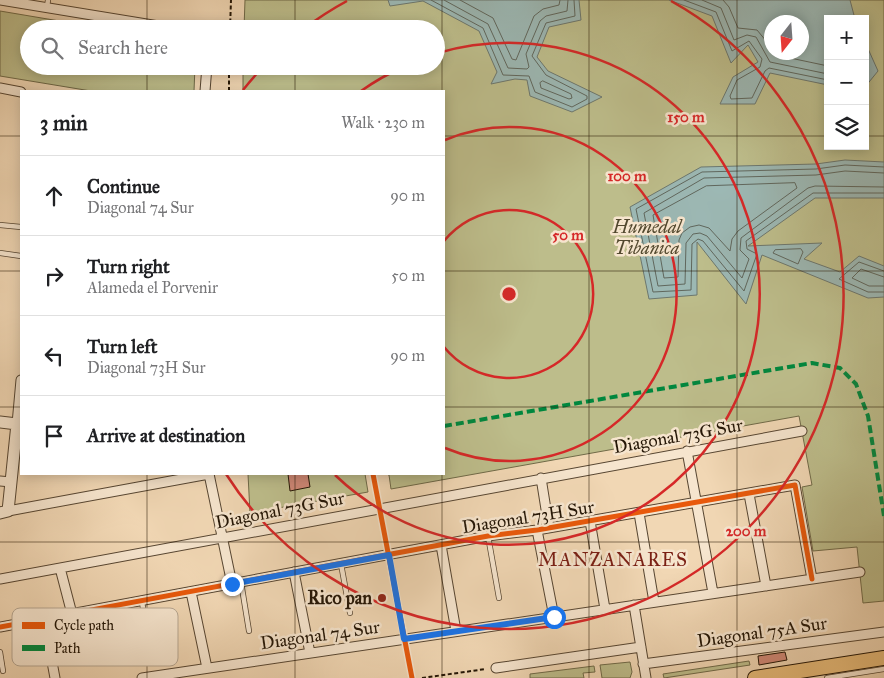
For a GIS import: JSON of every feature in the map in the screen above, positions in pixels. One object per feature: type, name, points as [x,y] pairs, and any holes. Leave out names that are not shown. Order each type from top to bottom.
[{"type":"main road","points":[[755,678],[884,658]]},
{"type":"street","points":[[0,0],[48,4],[131,20]]},
{"type":"street","points":[[205,90],[206,75]]},
{"type":"street","points":[[0,88],[20,92]]},
{"type":"street","points":[[20,391],[17,424],[6,481],[4,512],[204,475]]},
{"type":"street","points":[[0,422],[17,424]]},
{"type":"street","name":"Diagonal 73G Sur","points":[[0,579],[802,431]]},
{"type":"street","points":[[687,451],[698,502],[713,594]]},
{"type":"street","points":[[209,475],[223,537],[236,583]]},
{"type":"street","points":[[541,478],[549,528]]},
{"type":"street","name":"Diagonal 73H Sur","points":[[104,608],[488,536],[537,530],[795,485],[812,579]]},
{"type":"street","points":[[749,494],[766,586]]},
{"type":"street","points":[[639,513],[654,602]]},
{"type":"street","points":[[590,521],[605,610]]},
{"type":"street","points":[[537,530],[554,617]]},
{"type":"street","points":[[440,545],[456,631]]},
{"type":"street","points":[[60,568],[70,608]]},
{"type":"street","points":[[294,572],[310,653]]},
{"type":"street","name":"Diagonal 74 Sur","points":[[142,678],[860,572]]},
{"type":"street","points":[[190,592],[207,668]]},
{"type":"street","points":[[634,605],[646,678]]},
{"type":"street","name":"Diagonal 75A Sur","points":[[643,664],[884,632]]},
{"type":"street","points":[[496,668],[641,647]]},
{"type":"lane","points":[[0,225],[20,227]]},
{"type":"lane","points":[[0,253],[20,256]]},
{"type":"lane","points":[[488,536],[499,598]]},
{"type":"lane","points":[[341,564],[350,613]]},
{"type":"lane","points":[[236,583],[249,631]]},
{"type":"lane","points":[[142,601],[143,608]]},
{"type":"lane","points":[[0,652],[4,671]]},
{"type":"lane","points":[[827,678],[884,669]]},
{"type":"path","points":[[230,20],[231,0]]},
{"type":"path","points":[[236,0],[236,20]]},
{"type":"path","points":[[229,75],[229,90]]},
{"type":"path","points":[[235,75],[235,90]]},
{"type":"path","points":[[422,678],[496,668]]},
{"type":"green space","name":"Humedal Tibanica","points":[[245,0],[884,0],[884,601],[863,603],[857,547],[813,551],[802,487],[812,485],[799,416],[391,489],[389,475],[445,475],[445,90],[243,90],[243,75],[445,75],[445,20],[244,20]]},
{"type":"green space","points":[[0,11],[54,20],[20,20],[20,75],[195,75],[194,90],[85,90],[0,76]]},
{"type":"green space","points":[[248,475],[365,475],[368,492],[250,513]]},
{"type":"green space","points":[[749,661],[750,665],[664,678],[663,674]]},
{"type":"green space","points":[[630,662],[632,672],[630,678],[602,678],[600,665]]},
{"type":"green space","points":[[594,666],[595,672],[583,673],[584,678],[530,678],[530,674]]},
{"type":"water","points":[[388,0],[579,0],[581,20],[549,27],[537,57],[548,71],[602,97],[572,112],[530,96],[527,80],[515,79],[491,84],[497,72],[479,31],[423,1],[390,6]]},
{"type":"water","points":[[669,0],[850,0],[854,15],[824,15],[824,84],[770,73],[755,104],[720,104],[733,77],[758,62],[748,45],[731,63],[712,16]]},
{"type":"water","points":[[869,51],[878,71],[869,82]]},
{"type":"water","points":[[845,160],[884,162],[884,198],[815,198],[748,246],[822,243],[804,259],[840,272],[859,256],[884,266],[884,297],[868,298],[762,255],[746,304],[697,242],[697,295],[649,299],[630,207],[701,167],[816,164]]},
{"type":"building","points":[[288,475],[308,475],[310,487],[290,491]]},
{"type":"building","points":[[785,652],[787,660],[759,665],[758,656]]},
{"type":"marked path","points":[[445,426],[812,363],[840,368],[856,384],[868,416],[884,516]]},
{"type":"cycle path","points":[[373,475],[412,678]]},
{"type":"cycle path","points":[[102,608],[488,536],[537,530],[795,485],[812,579]]},
{"type":"cycle path","points":[[0,627],[12,625]]},
{"type":"place","name":"Rico pan","points":[[382,598]]},
{"type":"district","name":"MANZANARES","points":[[613,559]]},
{"type":"route","points":[[232,584],[389,555],[404,639],[554,617]]}]
